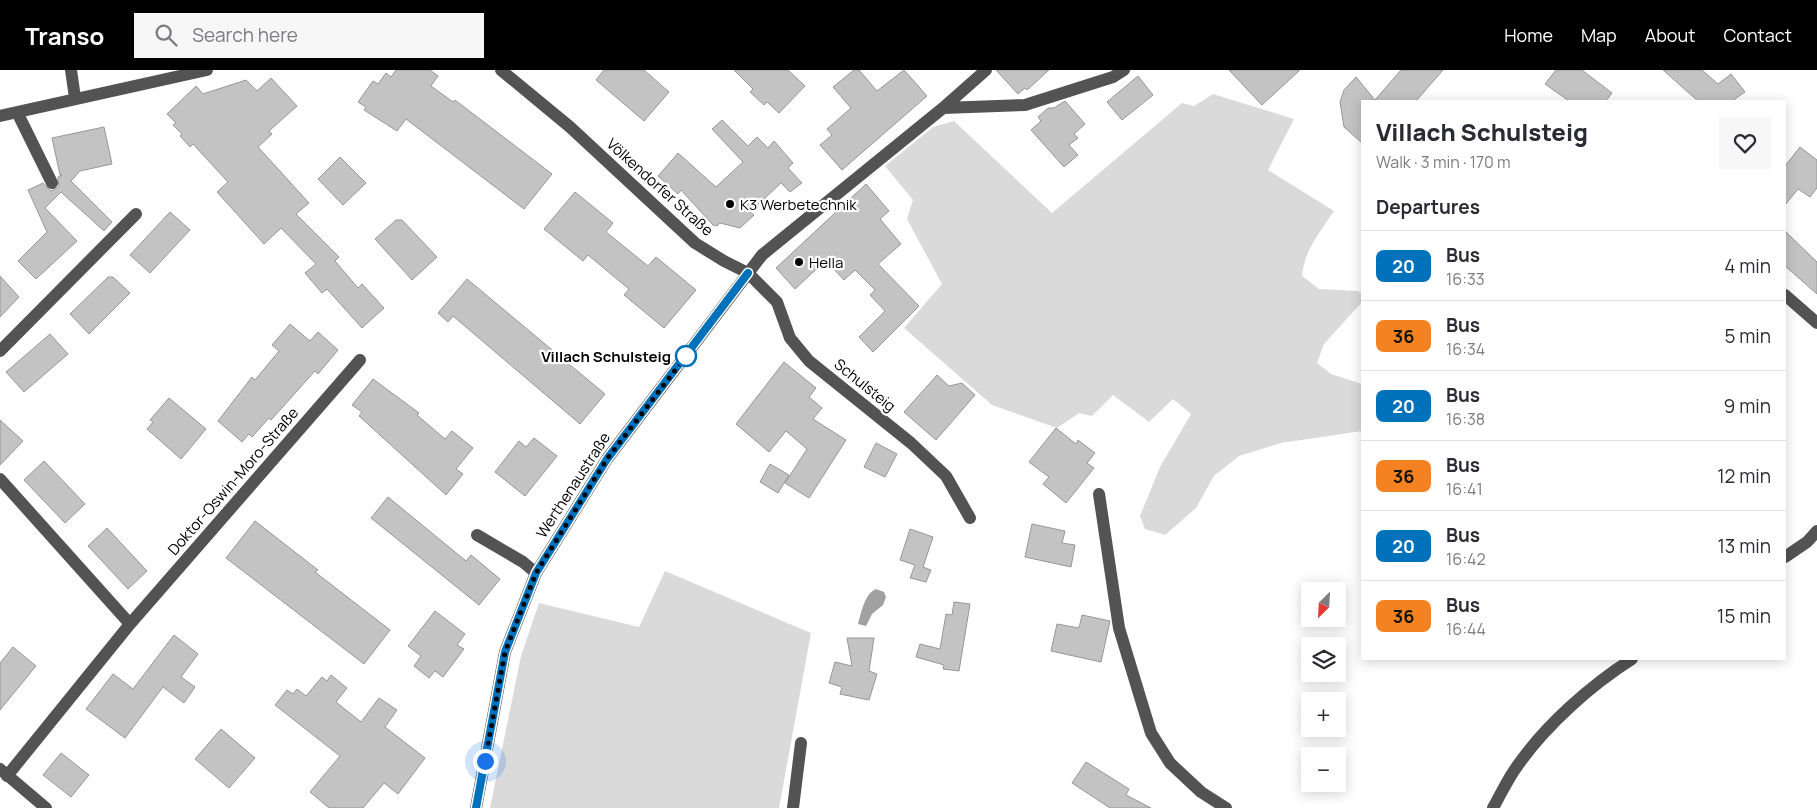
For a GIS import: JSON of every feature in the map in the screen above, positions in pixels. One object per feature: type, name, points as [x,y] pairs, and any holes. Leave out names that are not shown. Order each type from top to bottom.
[{"type":"street","points":[[71,70],[75,98]]},
{"type":"street","points":[[0,116],[207,70]]},
{"type":"street","name":"Völkendorfer Straße","points":[[501,70],[570,127],[695,243],[748,273]]},
{"type":"street","points":[[748,273],[762,255],[805,218],[943,108],[986,70]]},
{"type":"street","points":[[943,108],[1025,105],[1113,77],[1124,70]]},
{"type":"street","points":[[17,112],[52,183]]},
{"type":"street","points":[[0,351],[136,214]]},
{"type":"street","name":"Schulsteig","points":[[748,273],[776,302],[790,338],[809,361],[911,443],[946,476],[970,518]]},
{"type":"street","name":"Werthenaustraße","points":[[476,808],[505,652],[536,573],[607,459],[748,273]]},
{"type":"street","points":[[1786,296],[1817,323]]},
{"type":"street","name":"Doktor-Oswin-Moro-Straße","points":[[4,773],[130,624],[360,360]]},
{"type":"street","points":[[0,479],[130,624]]},
{"type":"street","points":[[1099,494],[1119,628],[1151,733],[1170,763],[1201,792],[1226,808]]},
{"type":"street","points":[[1786,556],[1807,542],[1817,531]]},
{"type":"street","points":[[477,534],[523,562],[536,573]]},
{"type":"street","points":[[1493,808],[1517,766],[1549,727],[1618,668],[1630,660]]},
{"type":"street","points":[[793,808],[801,743]]},
{"type":"street","points":[[4,773],[46,808]]},
{"type":"shaded area","points":[[1213,94],[1294,119],[1268,170],[1334,211],[1309,250],[1302,276],[1319,289],[1358,291],[1361,293],[1361,303],[1324,344],[1317,363],[1331,374],[1361,384],[1361,431],[1281,443],[1239,456],[1214,476],[1196,508],[1165,535],[1145,529],[1140,516],[1160,467],[1191,414],[1173,399],[1149,422],[1113,395],[1092,416],[1079,413],[1057,428],[992,405],[904,328],[942,284],[907,219],[913,200],[885,166],[933,127],[954,121],[1052,213],[1182,103],[1194,106]]},
{"type":"shaded area","points":[[665,571],[811,633],[779,808],[490,808],[521,656],[539,603],[639,627]]},
{"type":"shaded area","points":[[876,589],[884,592],[886,597],[883,605],[872,614],[866,626],[858,624],[866,599]]},
{"type":"building","points":[[396,70],[430,70],[438,76],[431,86],[453,102],[455,100],[552,174],[524,209],[406,119],[397,131],[364,110],[366,107],[358,102],[373,81],[378,84],[386,73],[391,77]]},
{"type":"building","points":[[604,70],[644,70],[669,92],[644,121],[596,80]]},
{"type":"building","points":[[734,70],[788,70],[805,86],[779,113],[767,102],[764,105],[750,92],[753,89]]},
{"type":"building","points":[[854,70],[859,70],[877,91],[904,70],[927,96],[842,170],[820,145],[832,135],[827,129],[851,108],[833,87]]},
{"type":"building","points":[[996,70],[1049,70],[1027,90],[1025,88],[1018,94]]},
{"type":"building","points":[[1229,70],[1300,70],[1262,105]]},
{"type":"building","points":[[1401,70],[1443,70],[1417,100],[1375,100]]},
{"type":"building","points":[[1556,70],[1582,70],[1612,93],[1607,100],[1568,100],[1545,84]]},
{"type":"building","points":[[1663,70],[1702,70],[1718,84],[1731,74],[1745,92],[1733,100],[1697,100]]},
{"type":"building","points":[[1138,76],[1153,95],[1122,120],[1107,102]]},
{"type":"building","points":[[1356,77],[1375,100],[1361,100],[1361,142],[1344,127],[1340,102],[1344,90]]},
{"type":"building","points":[[271,78],[297,106],[269,131],[272,134],[258,147],[309,203],[296,214],[339,257],[335,261],[358,288],[362,284],[384,308],[362,328],[327,289],[322,293],[305,273],[316,264],[281,228],[264,244],[217,192],[228,182],[193,144],[190,147],[180,136],[182,134],[173,125],[176,123],[167,114],[196,86],[203,94],[246,80],[257,91]]},
{"type":"building","points":[[1065,101],[1085,124],[1074,134],[1078,138],[1069,145],[1078,155],[1064,167],[1031,130],[1041,121],[1038,117],[1048,108],[1054,108]]},
{"type":"building","points":[[722,120],[748,146],[757,137],[768,148],[774,141],[793,163],[788,168],[802,183],[790,192],[781,183],[750,212],[754,215],[740,228],[720,223],[717,226],[713,225],[681,190],[678,194],[658,176],[678,153],[716,187],[743,162],[712,129]]},
{"type":"building","points":[[104,127],[112,164],[80,171],[71,181],[112,222],[104,231],[61,192],[45,208],[77,241],[36,279],[18,261],[47,232],[28,190],[43,183],[51,191],[59,187],[58,177],[62,175],[60,175],[52,138]]},
{"type":"building","points":[[1800,147],[1817,160],[1817,188],[1810,197],[1798,189],[1786,204],[1786,165]]},
{"type":"building","points":[[340,157],[366,183],[343,205],[318,179]]},
{"type":"building","points":[[866,184],[889,211],[880,219],[901,244],[878,264],[919,306],[873,352],[859,337],[885,311],[870,295],[875,290],[855,270],[844,280],[832,267],[829,269],[823,263],[795,289],[776,268]]},
{"type":"building","points":[[575,192],[613,223],[606,232],[648,266],[656,257],[696,290],[664,328],[624,295],[629,289],[588,255],[583,261],[544,229]]},
{"type":"building","points":[[170,212],[190,230],[150,273],[130,255]]},
{"type":"building","points":[[396,220],[402,220],[437,257],[412,280],[375,239]]},
{"type":"building","points":[[1786,232],[1817,262],[1817,294],[1786,267]]},
{"type":"building","points":[[0,276],[19,297],[0,317]]},
{"type":"building","points":[[108,277],[113,277],[130,293],[89,334],[70,314]]},
{"type":"building","points":[[467,279],[605,394],[580,424],[453,316],[448,322],[438,313]]},
{"type":"building","points":[[290,324],[310,341],[318,332],[338,350],[318,374],[315,371],[271,420],[269,418],[252,437],[249,434],[242,442],[218,421],[252,377],[255,380],[279,351],[272,345]]},
{"type":"building","points":[[50,334],[68,354],[24,392],[6,372]]},
{"type":"building","points":[[784,362],[816,388],[809,397],[822,408],[813,419],[846,440],[809,498],[785,483],[807,449],[786,431],[769,452],[736,424]]},
{"type":"building","points":[[937,375],[949,386],[962,383],[975,395],[936,440],[904,412]]},
{"type":"building","points":[[373,379],[419,413],[417,415],[445,439],[452,431],[473,448],[456,469],[463,474],[446,495],[359,416],[362,412],[352,405]]},
{"type":"building","points":[[169,398],[206,429],[181,459],[147,429],[153,422],[150,420]]},
{"type":"building","points":[[0,420],[23,441],[0,465]]},
{"type":"building","points":[[1056,428],[1076,444],[1078,440],[1095,453],[1087,463],[1094,468],[1066,503],[1043,484],[1049,477],[1029,462]]},
{"type":"building","points":[[534,438],[557,456],[525,496],[495,472],[519,441],[526,447]]},
{"type":"building","points":[[876,443],[897,454],[885,477],[864,467]]},
{"type":"building","points":[[44,461],[85,504],[65,523],[24,480]]},
{"type":"building","points":[[770,464],[789,475],[778,493],[760,482]]},
{"type":"building","points":[[388,497],[466,561],[471,555],[500,579],[479,605],[371,518]]},
{"type":"building","points":[[255,521],[318,570],[315,572],[390,630],[364,664],[226,558]]},
{"type":"building","points":[[1032,524],[1065,531],[1062,543],[1075,545],[1071,567],[1025,557]]},
{"type":"building","points":[[107,528],[147,571],[128,589],[88,546]]},
{"type":"building","points":[[910,529],[933,537],[923,567],[931,570],[926,582],[910,578],[915,565],[900,560]]},
{"type":"building","points":[[954,602],[970,604],[959,671],[943,669],[944,665],[916,657],[920,644],[940,649],[946,614],[952,615]]},
{"type":"building","points":[[435,611],[465,634],[457,645],[464,649],[443,677],[435,671],[429,678],[414,666],[421,656],[408,646]]},
{"type":"building","points":[[1082,615],[1110,621],[1101,662],[1051,651],[1057,624],[1079,628]]},
{"type":"building","points":[[174,635],[198,654],[181,677],[195,687],[184,703],[163,687],[125,738],[86,709],[113,674],[133,689]]},
{"type":"building","points":[[847,638],[874,638],[869,671],[877,674],[869,700],[840,694],[842,687],[829,683],[835,662],[852,666]]},
{"type":"building","points":[[13,647],[36,666],[0,710],[0,663]]},
{"type":"building","points":[[331,675],[347,688],[336,702],[361,722],[379,698],[397,710],[385,727],[425,758],[398,794],[384,783],[363,808],[329,808],[310,792],[340,756],[275,705],[287,690],[293,694],[297,689],[306,696],[322,677],[327,681]]},
{"type":"building","points":[[221,729],[255,758],[229,788],[195,759]]},
{"type":"building","points":[[61,753],[89,775],[71,797],[43,775]]},
{"type":"building","points":[[1086,762],[1129,789],[1126,795],[1151,808],[1110,808],[1072,783]]},
{"type":"bus line","name":"20","points":[[476,808],[505,652],[536,573],[607,459],[748,273]]},
{"type":"place","name":"K3 Werbetechnik","points":[[730,204]]},
{"type":"place","name":"Hella","points":[[799,262]]},
{"type":"place","name":"Villach Schulsteig","points":[[686,356]]},
{"type":"route","points":[[485,761],[505,652],[536,573],[607,459],[686,356]]}]
